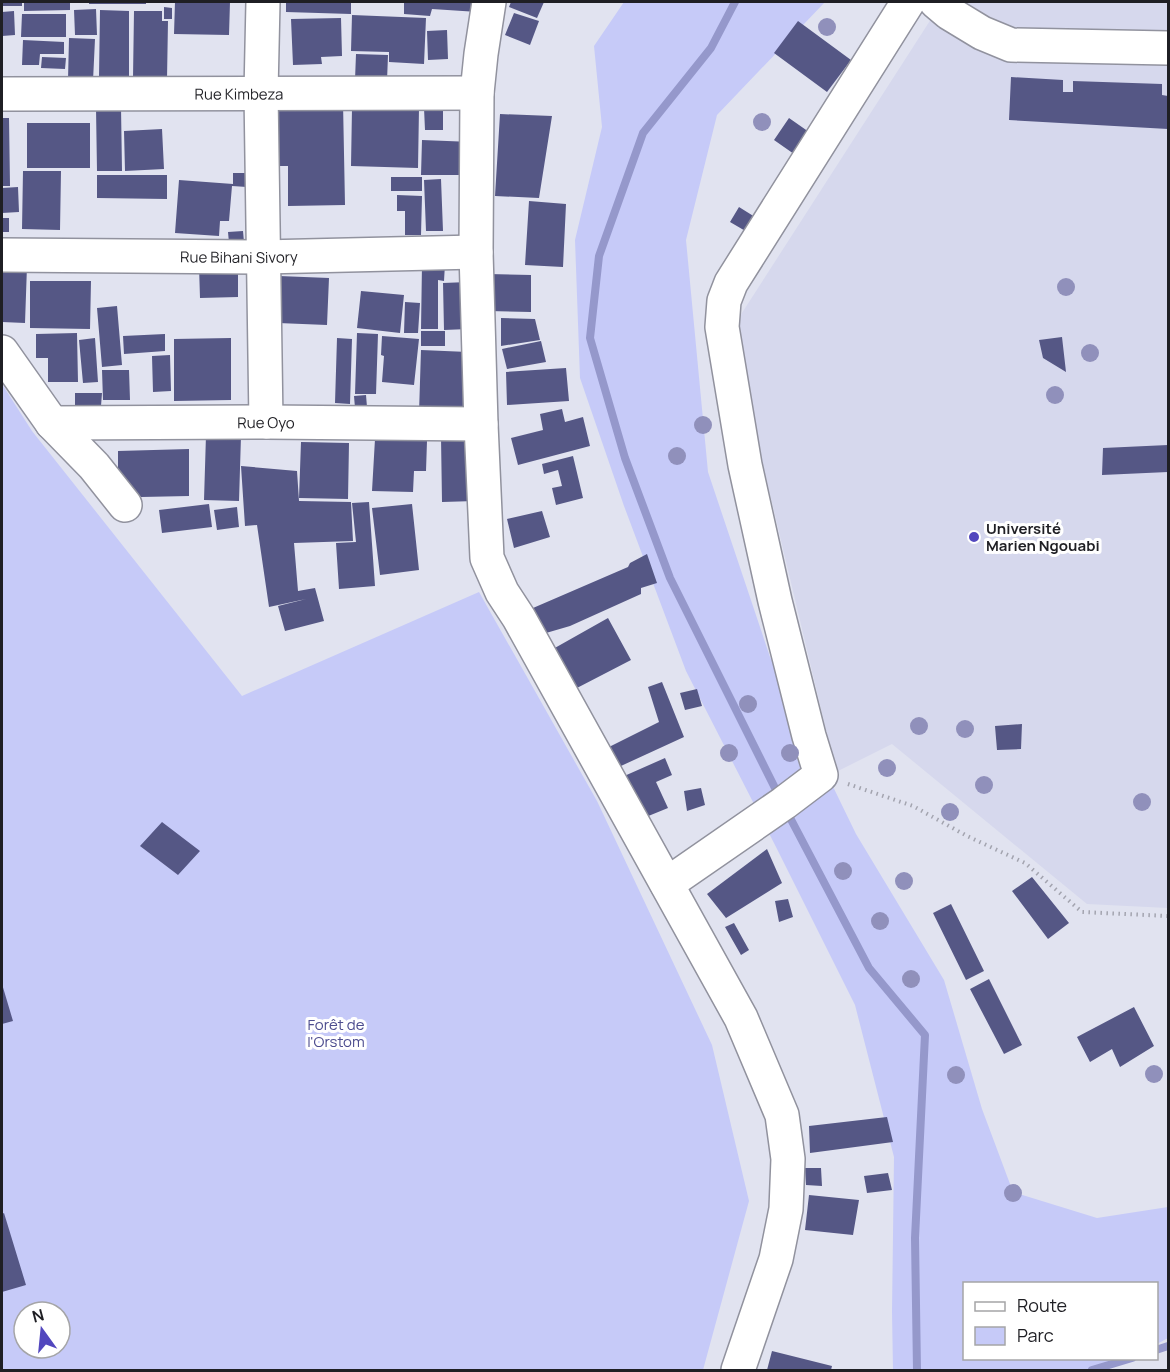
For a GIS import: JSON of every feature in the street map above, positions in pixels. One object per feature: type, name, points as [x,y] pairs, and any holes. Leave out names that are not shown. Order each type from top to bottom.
[{"type":"street","points":[[263,2],[261,92],[266,422]]},
{"type":"street","points":[[489,2],[477,93],[476,252],[487,558],[502,592],[519,618],[741,1018],[782,1115],[788,1159],[786,1209],[776,1259],[738,1371]]},
{"type":"street","points":[[667,884],[821,775],[775,601],[745,465],[722,327],[724,301],[736,274],[908,2]]},
{"type":"street","points":[[936,2],[949,13],[982,33],[1011,45],[1168,48]]},
{"type":"street","name":"Rue Kimbeza","points":[[2,94],[477,93]]},
{"type":"street","name":"Rue Bihani Sivory","points":[[2,255],[263,257],[476,252]]},
{"type":"street","points":[[2,352],[52,423],[94,466],[125,505]]},
{"type":"street","name":"Rue Oyo","points":[[52,423],[481,424]]},
{"type":"path","points":[[821,775],[913,806],[967,836],[1025,863],[1082,912],[1168,916]]},
{"type":"shaded area","name":"Université Marien Ngouabi","points":[[942,2],[1168,2],[1168,908],[1087,904],[892,744],[836,772],[731,330]]},
{"type":"green space","points":[[624,2],[825,2],[717,115],[686,240],[708,472],[770,657],[856,834],[944,980],[982,1109],[1013,1192],[1097,1218],[1168,1207],[1168,1338],[1158,1343],[1158,1282],[963,1282],[963,1360],[1123,1360],[1097,1370],[893,1370],[894,1157],[855,1005],[686,671],[624,506],[580,378],[575,240],[602,127],[594,46]]},
{"type":"green space","name":"Forêt de l'Orstom","points":[[2,384],[32,431],[242,696],[479,592],[597,801],[712,1045],[749,1201],[703,1370],[2,1370]]},
{"type":"building","points":[[2,2],[22,2],[22,6],[2,6]]},
{"type":"building","points":[[24,2],[70,2],[70,10],[24,11]]},
{"type":"building","points":[[89,2],[146,2],[146,4],[89,4]]},
{"type":"building","points":[[175,2],[230,2],[229,35],[174,34]]},
{"type":"building","points":[[286,2],[351,2],[351,14],[286,12]]},
{"type":"building","points":[[404,2],[479,2],[478,12],[432,9],[430,16],[404,14]]},
{"type":"building","points":[[511,2],[544,2],[537,18],[509,7]]},
{"type":"building","points":[[164,7],[172,8],[172,19],[164,19]]},
{"type":"building","points":[[96,9],[97,35],[75,35],[74,10]]},
{"type":"building","points":[[100,10],[129,11],[129,78],[99,77]]},
{"type":"building","points":[[14,11],[15,35],[2,36],[2,12]]},
{"type":"building","points":[[134,11],[162,11],[162,21],[168,21],[167,79],[133,78]]},
{"type":"building","points":[[514,13],[539,21],[530,45],[505,35]]},
{"type":"building","points":[[22,14],[66,14],[66,37],[21,37]]},
{"type":"building","points":[[352,15],[426,18],[424,64],[389,62],[389,52],[351,51]]},
{"type":"building","points":[[341,18],[342,56],[321,57],[322,64],[293,65],[291,19]]},
{"type":"building","points":[[798,21],[851,60],[827,92],[774,53]]},
{"type":"building","points":[[447,30],[448,59],[428,60],[427,31]]},
{"type":"building","points":[[69,38],[95,39],[93,81],[68,80]]},
{"type":"building","points":[[23,40],[64,42],[64,54],[40,54],[39,65],[22,65]]},
{"type":"building","points":[[356,54],[388,55],[387,81],[355,80]]},
{"type":"building","points":[[42,57],[66,58],[65,69],[41,68]]},
{"type":"building","points":[[1011,77],[1063,80],[1063,92],[1073,92],[1073,81],[1162,84],[1162,95],[1168,96],[1168,129],[1009,120]]},
{"type":"building","points":[[343,102],[345,205],[288,206],[288,166],[273,166],[272,104]]},
{"type":"building","points":[[121,107],[122,171],[97,171],[96,108]]},
{"type":"building","points":[[352,108],[419,108],[418,168],[351,166]]},
{"type":"building","points":[[424,108],[443,108],[443,130],[425,130]]},
{"type":"building","points":[[500,114],[552,116],[539,198],[495,196]]},
{"type":"building","points":[[2,118],[9,118],[10,186],[2,186]]},
{"type":"building","points":[[789,118],[809,132],[794,154],[774,140]]},
{"type":"building","points":[[27,123],[90,123],[90,168],[27,168]]},
{"type":"building","points":[[162,129],[164,169],[125,171],[124,131]]},
{"type":"building","points":[[422,140],[472,142],[472,175],[421,175]]},
{"type":"building","points":[[23,171],[61,171],[60,230],[22,229]]},
{"type":"building","points":[[233,173],[247,173],[247,187],[232,186],[229,221],[220,221],[219,236],[175,233],[179,180],[233,184]]},
{"type":"building","points":[[97,175],[167,175],[167,199],[97,198]]},
{"type":"building","points":[[391,177],[422,177],[422,191],[391,191]]},
{"type":"building","points":[[441,179],[443,231],[426,231],[424,180]]},
{"type":"building","points":[[18,187],[19,212],[2,213],[2,188]]},
{"type":"building","points":[[397,195],[422,196],[421,235],[405,235],[405,211],[397,211]]},
{"type":"building","points":[[529,201],[566,204],[563,267],[525,265]]},
{"type":"building","points":[[739,207],[763,222],[754,236],[730,222]]},
{"type":"building","points":[[2,218],[9,218],[9,232],[2,232]]},
{"type":"building","points":[[243,231],[244,242],[229,243],[228,232]]},
{"type":"building","points":[[422,264],[445,264],[444,281],[438,280],[438,329],[421,329]]},
{"type":"building","points":[[2,265],[27,266],[25,323],[2,322]]},
{"type":"building","points":[[238,265],[238,297],[200,298],[199,266]]},
{"type":"building","points":[[488,274],[531,275],[531,312],[488,311]]},
{"type":"building","points":[[279,276],[329,278],[327,325],[278,323]]},
{"type":"building","points":[[30,281],[91,281],[90,329],[30,328]]},
{"type":"building","points":[[468,282],[468,329],[444,330],[443,283]]},
{"type":"building","points":[[361,291],[404,295],[400,333],[357,328]]},
{"type":"building","points":[[405,302],[420,303],[418,333],[404,333]]},
{"type":"building","points":[[117,306],[122,365],[102,367],[97,308]]},
{"type":"building","points":[[501,318],[535,319],[540,340],[501,346]]},
{"type":"building","points":[[421,331],[445,331],[445,346],[421,346]]},
{"type":"building","points":[[77,333],[78,382],[48,382],[48,358],[36,358],[36,334]]},
{"type":"building","points":[[357,333],[378,334],[376,394],[355,394]]},
{"type":"building","points":[[165,334],[165,351],[124,354],[123,336]]},
{"type":"building","points":[[382,336],[419,339],[414,385],[382,382],[384,356],[381,355]]},
{"type":"building","points":[[1062,337],[1066,372],[1043,358],[1039,340]]},
{"type":"building","points":[[95,338],[98,382],[83,383],[79,340]]},
{"type":"building","points":[[231,338],[231,400],[174,401],[174,339]]},
{"type":"building","points":[[337,338],[352,339],[350,404],[335,403]]},
{"type":"building","points":[[541,341],[546,362],[507,369],[502,349]]},
{"type":"building","points":[[421,350],[468,352],[467,414],[419,413]]},
{"type":"building","points":[[170,355],[171,391],[153,392],[152,356]]},
{"type":"building","points":[[566,368],[569,401],[507,405],[506,372]]},
{"type":"building","points":[[102,370],[129,370],[130,400],[103,400]]},
{"type":"building","points":[[75,393],[102,393],[101,406],[75,406]]},
{"type":"building","points":[[366,395],[367,407],[355,408],[354,396]]},
{"type":"building","points":[[562,409],[565,422],[583,417],[590,446],[518,465],[511,438],[543,430],[540,414]]},
{"type":"building","points":[[206,435],[241,436],[239,501],[204,500]]},
{"type":"building","points":[[441,437],[474,437],[475,501],[442,502]]},
{"type":"building","points":[[375,439],[427,441],[426,471],[414,471],[413,492],[372,491]]},
{"type":"building","points":[[301,442],[349,443],[348,499],[299,498]]},
{"type":"building","points":[[1168,445],[1168,472],[1102,475],[1103,448]]},
{"type":"building","points":[[189,449],[189,496],[141,497],[118,474],[118,451]]},
{"type":"building","points":[[573,456],[583,498],[556,505],[552,488],[562,486],[558,470],[544,474],[542,464]]},
{"type":"building","points":[[241,466],[297,471],[299,501],[351,502],[353,541],[294,543],[298,591],[315,588],[324,621],[285,631],[278,606],[306,599],[269,607],[257,525],[245,526]]},
{"type":"building","points":[[369,502],[375,586],[339,589],[336,543],[356,542],[352,503]]},
{"type":"building","points":[[209,504],[212,527],[162,533],[159,510]]},
{"type":"building","points":[[412,504],[419,570],[380,575],[372,508]]},
{"type":"building","points":[[237,507],[239,527],[217,530],[214,510]]},
{"type":"building","points":[[542,511],[550,537],[514,548],[507,519]]},
{"type":"building","points":[[647,554],[657,583],[641,588],[641,594],[570,626],[546,633],[533,608],[628,567],[630,563]]},
{"type":"building","points":[[608,618],[631,660],[575,689],[553,649]]},
{"type":"building","points":[[662,682],[684,737],[610,771],[601,751],[659,722],[648,687]]},
{"type":"building","points":[[697,689],[702,706],[685,710],[680,693]]},
{"type":"building","points":[[1022,724],[1021,749],[997,750],[995,726]]},
{"type":"building","points":[[665,758],[672,775],[656,782],[668,808],[641,819],[622,777]]},
{"type":"building","points":[[701,788],[705,805],[687,811],[684,791]]},
{"type":"building","points":[[162,822],[200,851],[178,875],[140,846]]},
{"type":"building","points":[[767,849],[782,883],[726,918],[707,894]]},
{"type":"building","points":[[1032,877],[1069,923],[1048,939],[1012,891]]},
{"type":"building","points":[[788,899],[793,917],[779,922],[775,901]]},
{"type":"building","points":[[951,904],[984,971],[966,980],[933,913]]},
{"type":"building","points":[[734,923],[749,950],[741,955],[725,927]]},
{"type":"building","points":[[989,979],[1022,1045],[1004,1054],[970,989]]},
{"type":"building","points":[[2,984],[13,1021],[2,1024]]},
{"type":"building","points":[[1134,1007],[1154,1046],[1120,1067],[1112,1049],[1090,1062],[1077,1037]]},
{"type":"building","points":[[887,1117],[893,1142],[810,1153],[809,1126]]},
{"type":"building","points":[[805,1168],[821,1168],[822,1186],[806,1185]]},
{"type":"building","points":[[888,1173],[892,1190],[867,1193],[864,1176]]},
{"type":"building","points":[[809,1195],[859,1200],[853,1235],[805,1230]]},
{"type":"building","points":[[4,1213],[26,1285],[2,1292],[2,1214]]},
{"type":"building","points":[[772,1351],[832,1366],[831,1370],[767,1370]]},
{"type":"waterway","points":[[735,2],[711,48],[643,133],[599,256],[590,338],[625,458],[670,578],[779,796]]},
{"type":"waterway","points":[[786,810],[869,968],[925,1035],[915,1238],[917,1370]]},
{"type":"waterway","points":[[1158,1349],[1168,1346]]},
{"type":"waterway","points":[[1092,1370],[1125,1360]]},
{"type":"place","name":"Université Marien Ngouabi","points":[[974,537]]}]
